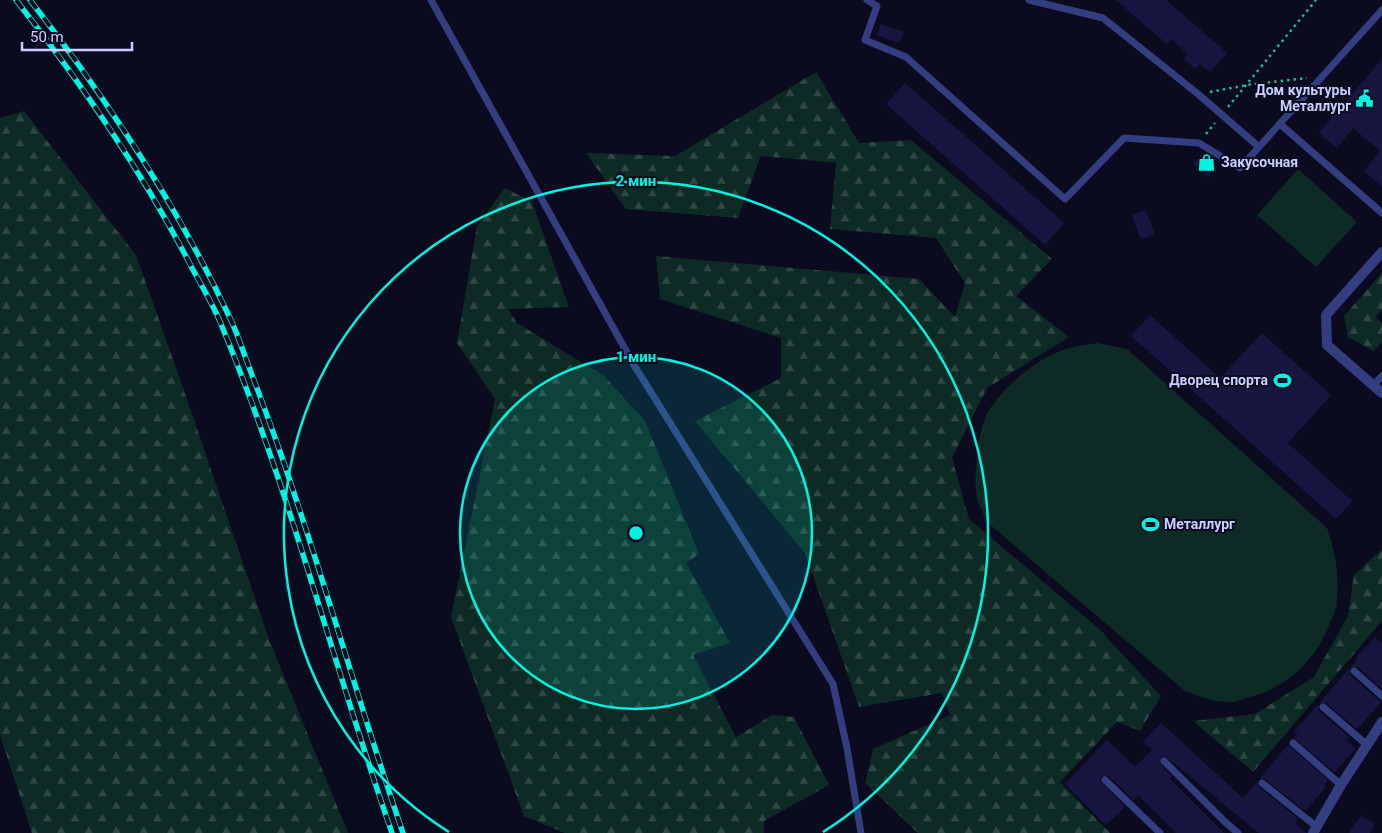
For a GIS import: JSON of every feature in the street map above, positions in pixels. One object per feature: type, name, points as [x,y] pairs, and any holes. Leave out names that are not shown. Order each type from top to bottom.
[{"type":"street","points":[[1382,252],[1326,315],[1327,345],[1382,393]]},
{"type":"street","points":[[1315,830],[1341,785],[1382,722]]},
{"type":"lane","points":[[431,0],[634,365],[834,684],[861,833]]},
{"type":"lane","points":[[867,0],[877,6],[865,40],[906,57],[1065,199],[1124,138],[1199,143],[1240,168],[1382,10]]},
{"type":"lane","points":[[1029,0],[1103,18],[1198,94],[1259,147]]},
{"type":"lane","points":[[1280,124],[1382,213]]},
{"type":"lane","points":[[1373,385],[1382,376]]},
{"type":"lane","points":[[1354,671],[1382,696]]},
{"type":"lane","points":[[1323,707],[1366,745]]},
{"type":"lane","points":[[1293,743],[1341,785]]},
{"type":"lane","points":[[1164,761],[1238,833]]},
{"type":"lane","points":[[1105,780],[1160,833]]},
{"type":"lane","points":[[1262,783],[1315,830]]},
{"type":"path","points":[[1199,143],[1316,0]]},
{"type":"path","points":[[1198,94],[1247,85],[1323,76]]},
{"type":"green space","points":[[816,72],[859,143],[911,140],[1052,259],[1016,296],[1069,337],[987,388],[952,458],[969,519],[1099,629],[1161,696],[1140,731],[1117,722],[1060,782],[1110,833],[918,833],[865,783],[873,749],[950,715],[942,693],[859,707],[805,553],[695,421],[781,378],[781,338],[660,299],[656,256],[919,279],[955,317],[965,283],[936,238],[830,229],[836,163],[761,156],[738,218],[626,209],[586,153],[675,156]]},
{"type":"green space","points":[[24,111],[136,255],[270,642],[348,833],[32,833],[0,735],[0,118]]},
{"type":"green space","points":[[1298,169],[1357,222],[1316,267],[1257,215]]},
{"type":"green space","points":[[505,188],[532,202],[569,307],[508,309],[517,323],[604,376],[645,421],[699,554],[686,563],[730,643],[693,655],[736,737],[772,715],[794,717],[829,785],[764,821],[764,833],[565,833],[524,816],[451,617],[495,399],[457,343],[477,226]]},
{"type":"green space","points":[[1382,273],[1382,310],[1376,317],[1382,324],[1382,342],[1373,351],[1348,337],[1344,316]]},
{"type":"green space","points":[[1097,343],[1127,349],[1327,528],[1333,547],[1338,586],[1335,612],[1317,649],[1299,670],[1277,686],[1233,702],[1215,701],[1185,691],[988,523],[977,498],[976,479],[979,442],[984,420],[988,412],[1011,384],[1042,360],[1067,349]]},
{"type":"green space","points":[[1382,549],[1382,621],[1253,772],[1193,721],[1255,714],[1314,677],[1348,616],[1354,575]]},
{"type":"building","points":[[1116,0],[1166,0],[1227,53],[1210,72],[1200,64],[1195,69],[1184,59],[1188,54],[1171,39],[1167,44]]},
{"type":"building","points":[[881,24],[904,32],[899,43],[877,35]]},
{"type":"building","name":"Дом культуры Металлург","points":[[1382,59],[1382,187],[1364,171],[1380,151],[1353,128],[1337,148],[1319,133]]},
{"type":"building","points":[[905,83],[1064,223],[1045,245],[886,104]]},
{"type":"building","points":[[1202,154],[1217,167],[1208,177],[1193,164]]},
{"type":"building","points":[[1146,210],[1155,235],[1141,239],[1132,215]]},
{"type":"building","points":[[1150,315],[1220,378],[1262,333],[1331,395],[1288,443],[1352,501],[1336,519],[1131,336]]},
{"type":"building","points":[[1375,637],[1382,643],[1382,689],[1358,667],[1351,667],[1357,660],[1356,658]]},
{"type":"building","points":[[1349,669],[1350,675],[1378,700],[1382,701],[1357,729],[1326,703],[1322,702],[1319,704],[1319,711],[1349,737],[1346,740],[1355,749],[1335,772],[1294,738],[1297,735],[1294,732]]},
{"type":"building","points":[[1161,723],[1243,798],[1257,782],[1259,787],[1298,819],[1295,823],[1306,833],[1259,833],[1165,756],[1161,757],[1159,762],[1172,776],[1170,779],[1224,833],[1176,833],[1138,795],[1133,800],[1109,776],[1104,775],[1100,778],[1101,783],[1125,807],[1106,825],[1065,784],[1107,740],[1135,767],[1152,750],[1143,742]]},
{"type":"building","points":[[1288,745],[1328,780],[1324,785],[1326,787],[1305,811],[1265,779],[1260,778]]},
{"type":"building","points":[[1361,815],[1375,824],[1370,833],[1349,833]]},
{"type":"railway","points":[[16,0],[110,129],[152,196],[218,317],[269,450],[392,833]]},
{"type":"railway","points":[[30,0],[86,75],[163,192],[232,321],[294,494],[403,833]]},
{"type":"place","name":"Дом культуры Металлург","points":[[1365,98]]},
{"type":"place","name":"Закусочная","points":[[1207,162]]},
{"type":"place","name":"Дворец спорта","points":[[1282,380]]},
{"type":"place","name":"Металлург","points":[[1150,524]]}]
